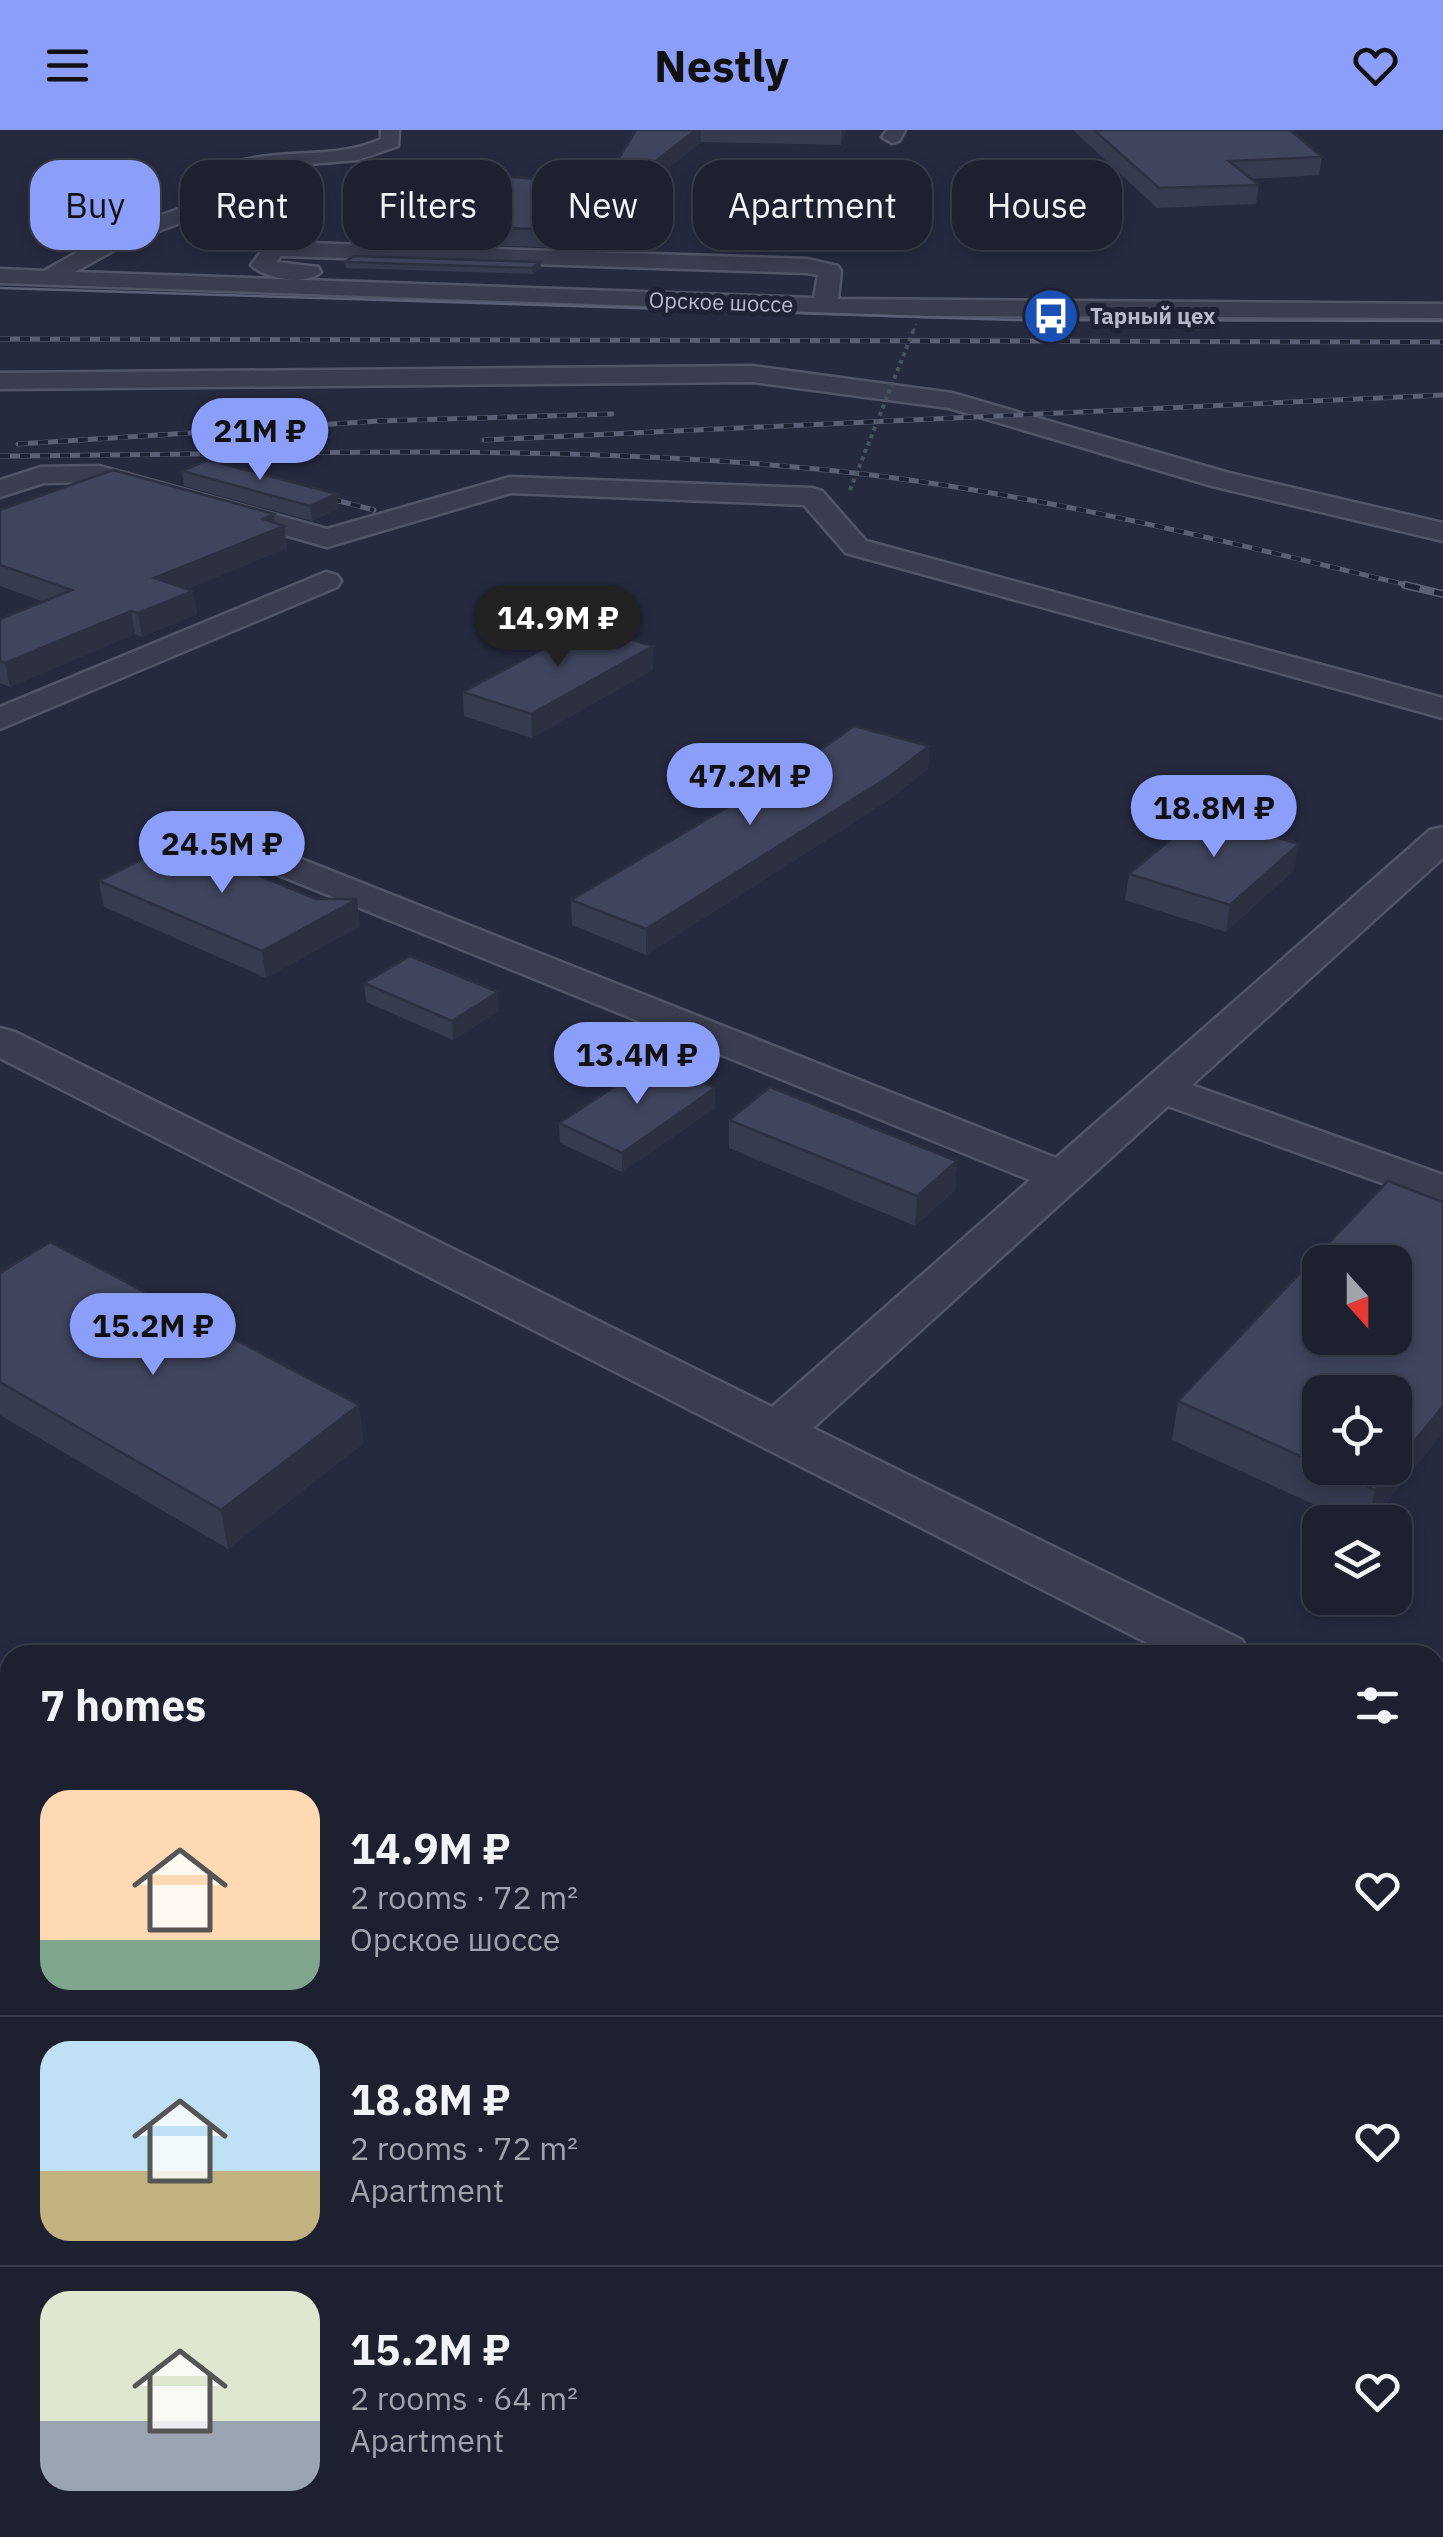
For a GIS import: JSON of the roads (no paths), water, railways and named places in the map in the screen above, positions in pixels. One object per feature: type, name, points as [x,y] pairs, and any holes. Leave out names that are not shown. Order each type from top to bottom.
[{"type":"street","points":[[49,278],[121,238],[234,196],[251,164],[271,158],[374,153],[391,142],[390,130]]},
{"type":"street","points":[[275,249],[807,266],[830,272],[826,298],[280,271],[262,265],[275,249]]},
{"type":"street","name":"Орское шоссе","points":[[0,276],[826,298],[990,318],[1443,312]]},
{"type":"street","points":[[0,381],[752,374],[952,401],[1222,480],[1443,532]]},
{"type":"street","points":[[0,489],[41,475],[99,474],[327,538],[510,485],[812,497],[856,548],[1443,708]]},
{"type":"street","points":[[0,719],[326,581]]},
{"type":"street","points":[[208,833],[1062,1177]]},
{"type":"street","points":[[776,1432],[1443,838]]},
{"type":"street","points":[[0,1041],[1201,1645]]},
{"type":"street","points":[[1161,1089],[1443,1191]]},
{"type":"tram line","points":[[0,288],[1014,320],[1443,321]]},
{"type":"railway","points":[[0,339],[1443,342]]},
{"type":"railway","points":[[484,440],[1443,395]]},
{"type":"railway","points":[[18,444],[379,421],[612,414]]},
{"type":"railway","points":[[0,456],[510,453],[612,455],[816,469],[1042,502],[1415,587]]},
{"type":"railway","points":[[312,494],[374,510]]},
{"type":"railway","points":[[1405,585],[1443,594]]},
{"type":"place","name":"Тарный цех","points":[[1051,316]]}]
